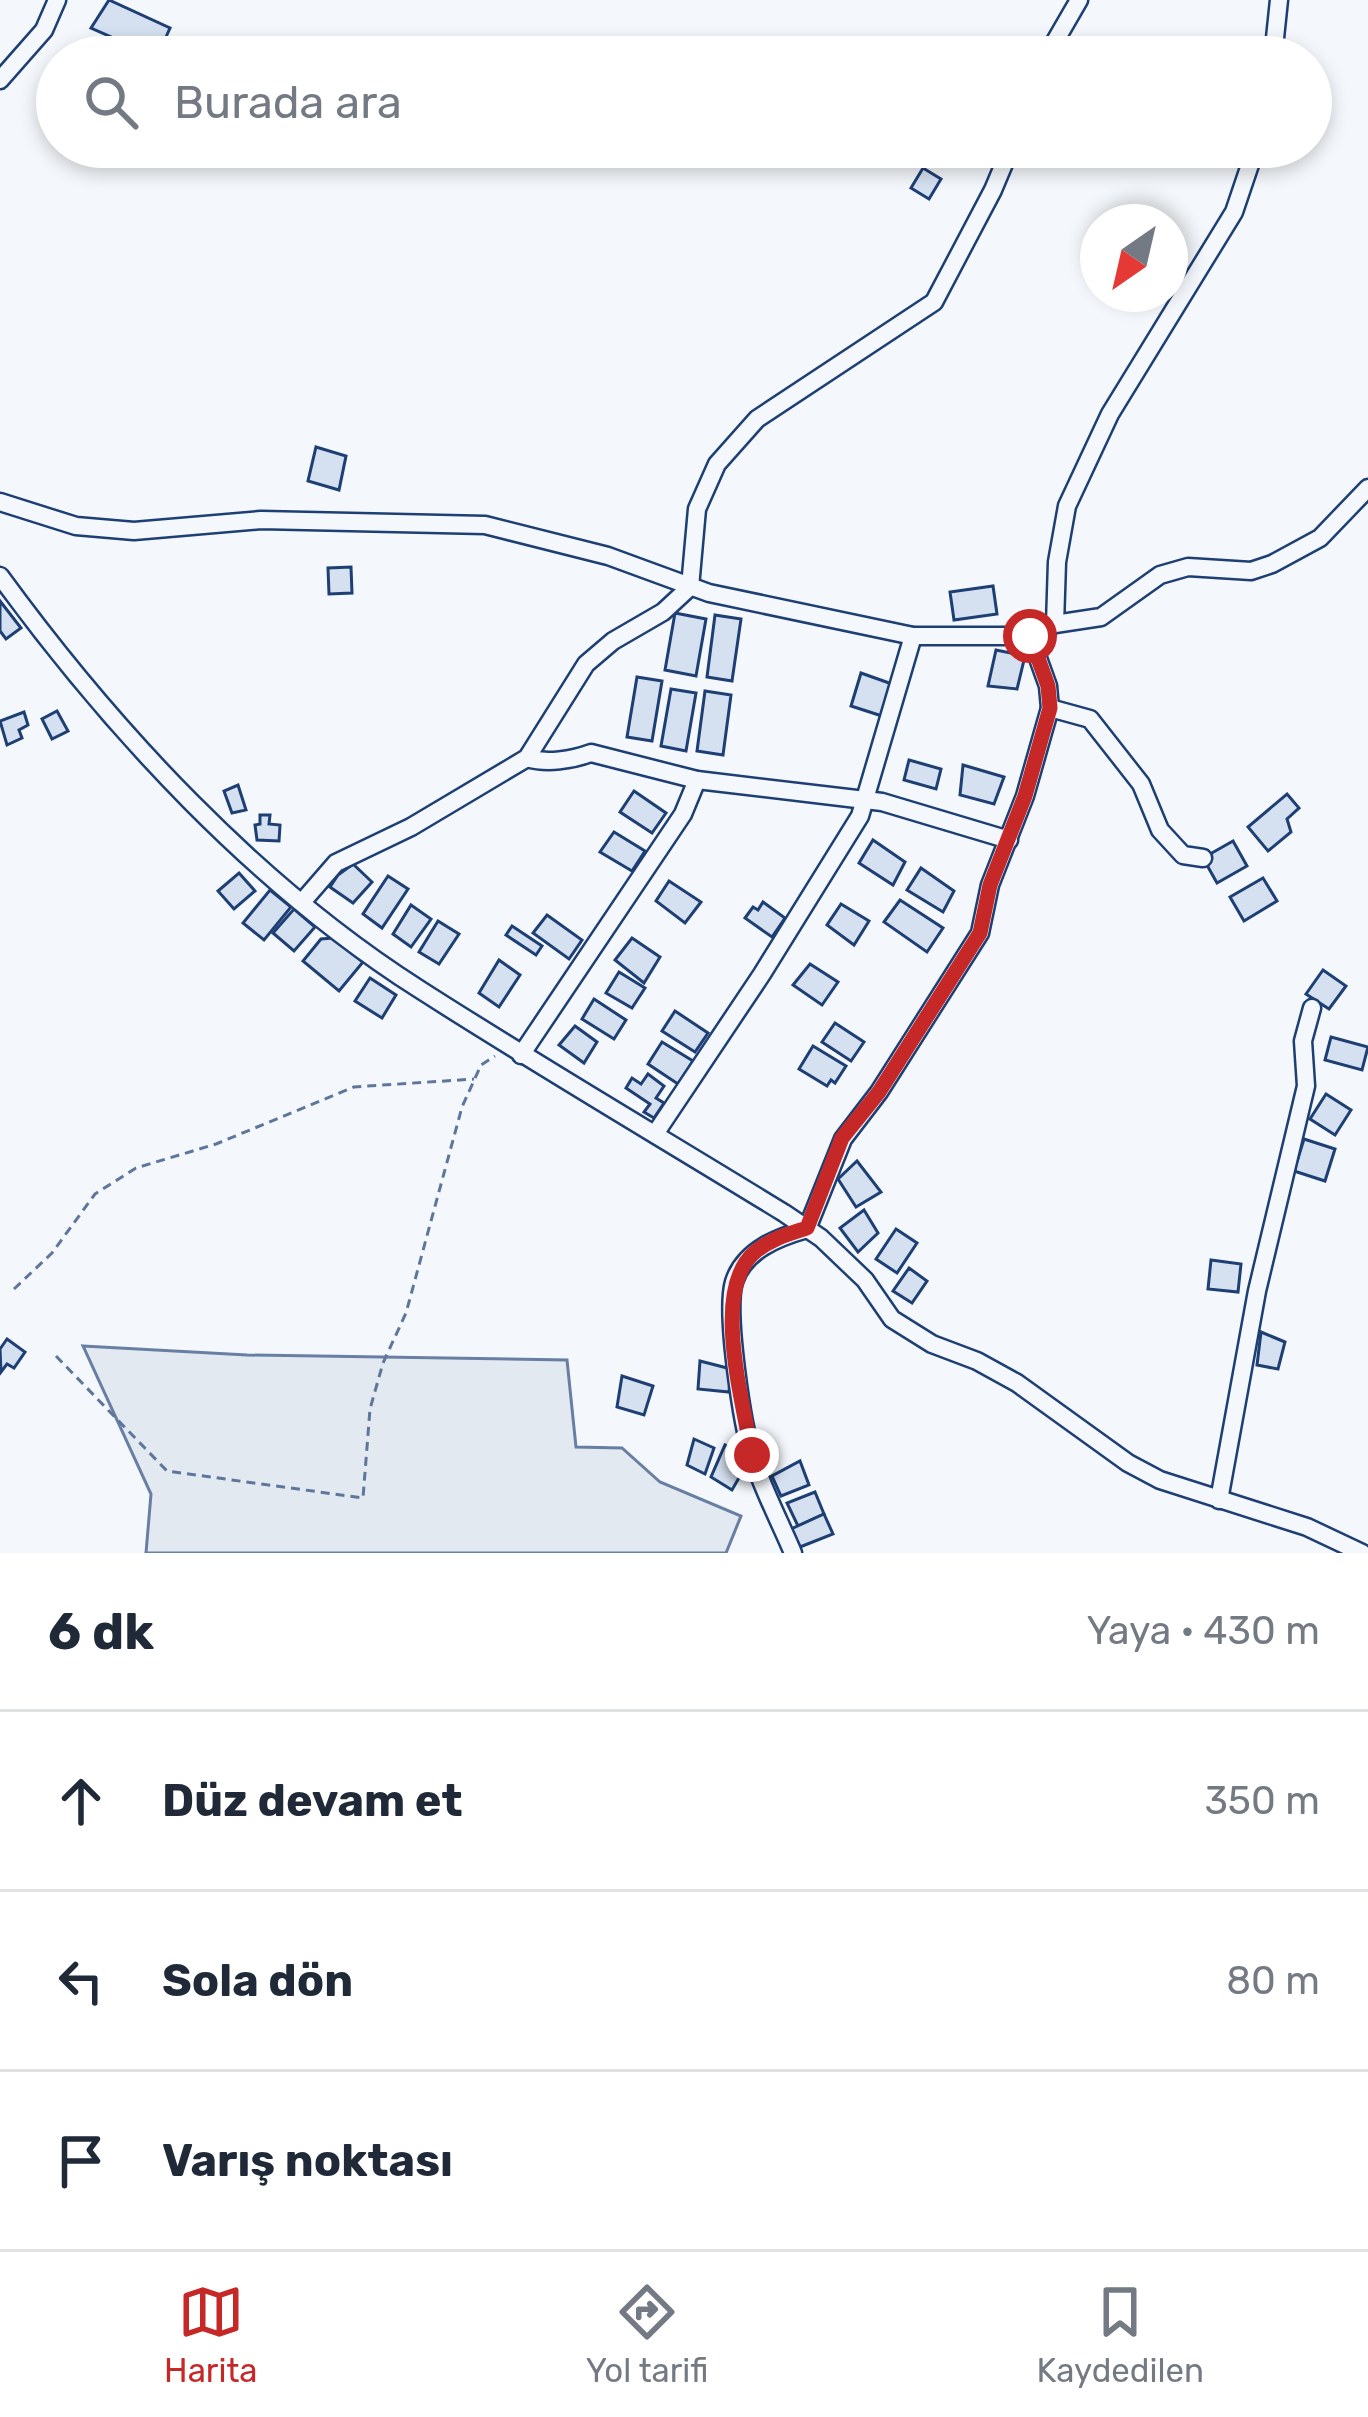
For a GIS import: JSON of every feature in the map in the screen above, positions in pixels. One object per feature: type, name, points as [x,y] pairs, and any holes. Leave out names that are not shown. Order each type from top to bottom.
[{"type":"street","points":[[39,36],[57,0]]},
{"type":"street","points":[[1058,36],[1078,0]]},
{"type":"street","points":[[1276,36],[1279,0]]},
{"type":"street","points":[[0,80],[36,39]]},
{"type":"street","points":[[303,901],[336,863],[411,827],[527,758],[586,664],[613,641],[663,612],[690,587],[698,509],[717,464],[757,419],[934,302],[1002,168]]},
{"type":"street","points":[[1055,623],[1057,562],[1067,506],[1110,414],[1234,212],[1249,168]]},
{"type":"street","points":[[0,502],[76,526],[134,531],[261,520],[484,525],[608,556],[690,587],[913,636],[1030,636],[1055,623],[1101,617],[1160,575],[1188,567],[1252,571],[1272,564],[1320,538],[1368,488]]},
{"type":"street","points":[[0,576],[71,669],[228,836],[303,901],[418,988],[807,1228],[865,1280],[892,1319],[932,1344],[1017,1383],[1144,1472],[1307,1527],[1362,1553]]},
{"type":"street","points":[[655,1134],[763,974],[867,801],[913,636]]},
{"type":"street","points":[[794,1553],[752,1455],[731,1330],[734,1281],[752,1254],[807,1228],[842,1138],[879,1092],[980,933],[990,885],[1010,841],[1050,708],[1048,686],[1030,636]]},
{"type":"street","points":[[1050,708],[1090,719],[1141,784],[1160,830],[1183,855],[1204,858]]},
{"type":"street","points":[[527,758],[577,758],[591,752],[697,779],[867,801],[1010,841]]},
{"type":"street","points":[[515,1050],[683,814],[697,779]]},
{"type":"street","points":[[1219,1500],[1257,1291],[1306,1086],[1304,1041],[1312,1008]]},
{"type":"path","points":[[56,1356],[167,1471],[363,1498],[370,1409],[383,1364],[406,1313],[462,1107],[481,1065],[515,1050]]},
{"type":"path","points":[[14,1288],[52,1252],[95,1194],[136,1168],[216,1144],[354,1087],[475,1079]]},
{"type":"shaded area","points":[[83,1346],[247,1355],[567,1360],[576,1447],[622,1448],[660,1482],[741,1516],[726,1553],[146,1553],[151,1494]]},
{"type":"building","points":[[109,0],[170,28],[166,36],[109,36],[91,28]]},
{"type":"building","points":[[923,168],[941,179],[929,199],[911,188]]},
{"type":"building","points":[[316,447],[346,456],[339,490],[308,481]]},
{"type":"building","points":[[351,567],[352,593],[329,594],[328,568]]},
{"type":"building","points":[[993,586],[997,614],[954,620],[950,592]]},
{"type":"building","points":[[0,601],[21,628],[6,639],[0,631]]},
{"type":"building","points":[[675,613],[706,619],[696,676],[665,670]]},
{"type":"building","points":[[715,615],[741,619],[732,681],[707,677]]},
{"type":"building","points":[[996,650],[1025,656],[1017,689],[988,686]]},
{"type":"building","points":[[861,673],[892,684],[882,716],[851,706]]},
{"type":"building","points":[[637,677],[662,681],[652,741],[627,737]]},
{"type":"building","points":[[671,689],[696,693],[686,751],[661,746]]},
{"type":"building","points":[[705,691],[731,695],[723,755],[697,751]]},
{"type":"building","points":[[57,711],[68,731],[52,739],[42,719]]},
{"type":"building","points":[[24,712],[28,725],[19,730],[22,738],[7,745],[0,721]]},
{"type":"building","points":[[909,760],[941,769],[936,789],[904,780]]},
{"type":"building","points":[[963,765],[1004,777],[994,804],[960,795]]},
{"type":"building","points":[[238,785],[246,810],[232,813],[224,791]]},
{"type":"building","points":[[634,791],[666,813],[652,833],[620,812]]},
{"type":"building","points":[[1287,794],[1299,808],[1287,819],[1291,832],[1268,851],[1248,827]]},
{"type":"building","points":[[260,815],[270,815],[269,824],[280,825],[279,841],[257,840],[255,825],[260,824]]},
{"type":"building","points":[[614,832],[645,851],[632,871],[600,852]]},
{"type":"building","points":[[873,840],[905,862],[893,885],[859,863]]},
{"type":"building","points":[[1233,841],[1247,866],[1217,883],[1203,858]]},
{"type":"building","points":[[353,864],[372,882],[353,903],[330,887]]},
{"type":"building","points":[[921,868],[954,891],[943,912],[907,890]]},
{"type":"building","points":[[239,873],[255,891],[234,909],[218,891]]},
{"type":"building","points":[[388,876],[408,889],[382,928],[363,914]]},
{"type":"building","points":[[1263,878],[1277,901],[1244,921],[1230,897]]},
{"type":"building","points":[[669,881],[701,902],[685,923],[656,901]]},
{"type":"building","points":[[270,890],[291,907],[264,940],[243,923]]},
{"type":"building","points":[[900,900],[943,928],[927,952],[884,922]]},
{"type":"building","points":[[763,902],[785,918],[772,937],[745,918]]},
{"type":"building","points":[[841,904],[869,921],[854,945],[827,925]]},
{"type":"building","points":[[411,905],[431,919],[411,947],[393,934]]},
{"type":"building","points":[[294,909],[315,927],[294,951],[273,933]]},
{"type":"building","points":[[547,915],[582,940],[569,959],[533,933]]},
{"type":"building","points":[[438,921],[459,934],[439,964],[419,952]]},
{"type":"building","points":[[512,926],[542,946],[536,955],[506,935]]},
{"type":"building","points":[[333,938],[363,962],[339,991],[303,961],[321,939]]},
{"type":"building","points":[[632,938],[660,957],[644,983],[615,960]]},
{"type":"building","points":[[499,960],[520,975],[499,1007],[479,993]]},
{"type":"building","points":[[810,964],[838,982],[822,1005],[793,985]]},
{"type":"building","points":[[1323,970],[1346,986],[1329,1009],[1306,994]]},
{"type":"building","points":[[619,972],[645,988],[632,1008],[606,993]]},
{"type":"building","points":[[370,978],[396,995],[382,1018],[355,1001]]},
{"type":"building","points":[[594,999],[626,1020],[614,1039],[582,1019]]},
{"type":"building","points":[[675,1011],[708,1033],[695,1052],[662,1031]]},
{"type":"building","points":[[835,1023],[864,1042],[851,1061],[822,1042]]},
{"type":"building","points":[[575,1026],[597,1042],[584,1063],[559,1045]]},
{"type":"building","points":[[1331,1037],[1368,1047],[1362,1070],[1325,1060]]},
{"type":"building","points":[[662,1042],[693,1061],[678,1084],[648,1064]]},
{"type":"building","points":[[813,1046],[846,1066],[835,1083],[831,1080],[827,1086],[799,1069]]},
{"type":"building","points":[[648,1074],[664,1086],[656,1098],[664,1103],[654,1118],[644,1112],[650,1104],[626,1088],[632,1078],[641,1084]]},
{"type":"building","points":[[1326,1094],[1351,1110],[1335,1135],[1310,1119]]},
{"type":"building","points":[[1304,1139],[1335,1149],[1325,1181],[1294,1171]]},
{"type":"building","points":[[857,1161],[881,1192],[856,1207],[838,1179]]},
{"type":"building","points":[[864,1210],[878,1233],[858,1252],[840,1228]]},
{"type":"building","points":[[896,1229],[917,1243],[897,1273],[876,1259]]},
{"type":"building","points":[[1211,1260],[1241,1264],[1238,1292],[1208,1289]]},
{"type":"building","points":[[909,1268],[927,1281],[912,1303],[893,1291]]},
{"type":"building","points":[[1261,1332],[1285,1342],[1278,1369],[1257,1365]]},
{"type":"building","points":[[7,1339],[25,1352],[14,1368],[7,1364],[1,1372],[0,1349]]},
{"type":"building","points":[[700,1361],[731,1369],[729,1392],[698,1389]]},
{"type":"building","points":[[622,1376],[653,1386],[644,1415],[617,1407]]},
{"type":"building","points":[[694,1439],[714,1448],[705,1474],[687,1465]]},
{"type":"building","points":[[725,1445],[752,1455],[732,1490],[711,1477]]},
{"type":"building","points":[[800,1461],[809,1485],[781,1496],[772,1476]]},
{"type":"building","points":[[815,1492],[824,1514],[798,1526],[787,1503]]},
{"type":"building","points":[[824,1514],[833,1534],[800,1547],[791,1529]]},
{"type":"route","points":[[752,1455],[731,1330],[734,1281],[752,1254],[807,1228],[842,1138],[879,1092],[980,933],[990,885],[1010,841],[1050,708],[1048,686],[1030,636]]}]
